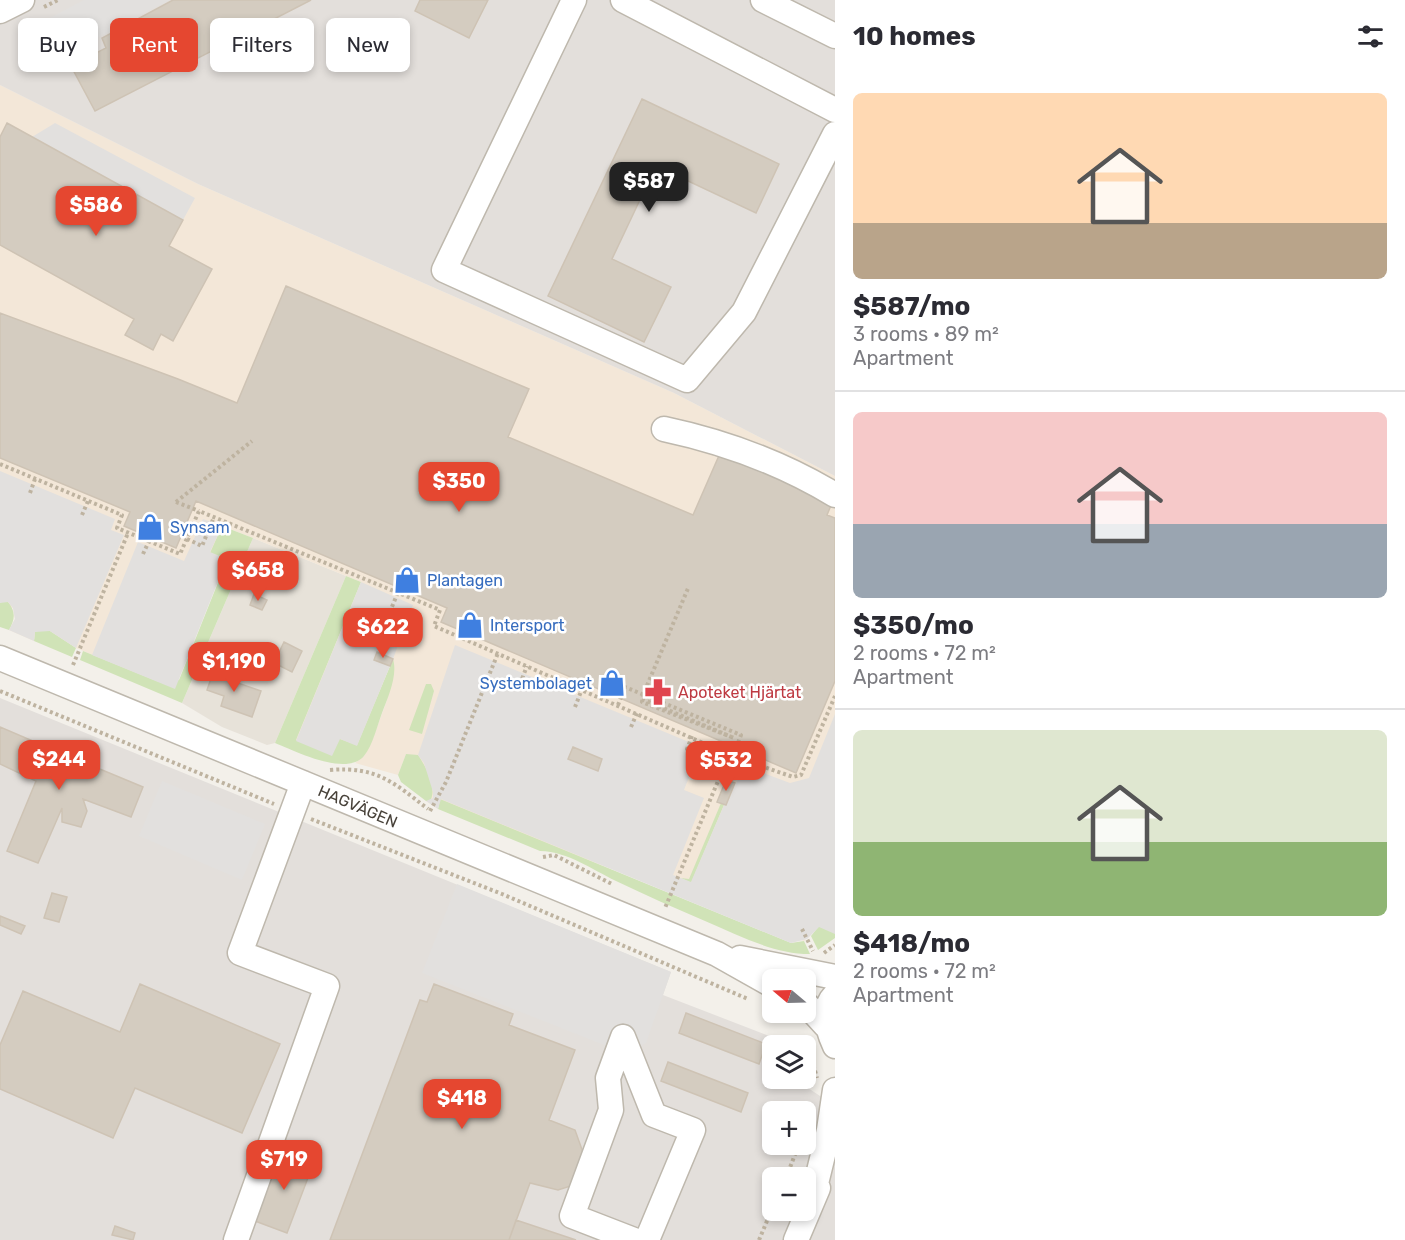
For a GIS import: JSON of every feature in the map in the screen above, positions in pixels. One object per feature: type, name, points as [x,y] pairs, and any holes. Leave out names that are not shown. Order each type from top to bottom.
[{"type":"street","points":[[0,11],[21,0]]},
{"type":"street","points":[[574,0],[444,270],[687,380],[744,312],[835,134]]},
{"type":"street","points":[[623,0],[835,110]]},
{"type":"street","points":[[763,0],[835,36]]},
{"type":"street","points":[[664,429],[713,439],[803,476],[835,495]]},
{"type":"street","name":"HAGVÄGEN","points":[[0,658],[717,954],[762,979]]},
{"type":"street","points":[[236,1240],[327,986],[240,953],[303,783]]},
{"type":"street","name":"HAGVÄGEN","points":[[717,954],[835,977]]},
{"type":"street","points":[[830,1036],[831,999],[835,995]]},
{"type":"street","points":[[813,1023],[830,1036]]},
{"type":"street","points":[[634,1240],[572,1216],[611,1110],[608,1078],[623,1037],[654,1115],[693,1130],[646,1240]]},
{"type":"street","points":[[816,1167],[825,1088]]},
{"type":"street","points":[[816,1192],[835,1153]]},
{"type":"street","points":[[796,1240],[804,1221]]},
{"type":"path","points":[[252,441],[176,502],[440,610],[434,626],[692,736],[732,756],[793,777],[801,775],[835,696]]},
{"type":"path","points":[[0,464],[122,515],[117,528],[180,554],[199,511]]},
{"type":"path","points":[[30,493],[35,479]]},
{"type":"path","points":[[82,515],[88,501]]},
{"type":"path","points":[[187,539],[202,546],[214,517]]},
{"type":"path","points":[[73,666],[128,532]]},
{"type":"path","points":[[143,554],[148,541]]},
{"type":"path","points":[[643,697],[689,586]]},
{"type":"path","points":[[383,629],[398,592]]},
{"type":"path","points":[[430,811],[446,782],[498,653]]},
{"type":"path","points":[[520,684],[527,666]]},
{"type":"path","points":[[618,705],[625,687],[643,697],[733,735],[734,738],[736,733]]},
{"type":"path","points":[[575,707],[582,689]]},
{"type":"path","points":[[0,691],[293,812],[502,894],[751,1001]]},
{"type":"path","points":[[643,697],[741,735],[732,756],[723,769],[665,909]]},
{"type":"path","points":[[631,727],[637,713]]},
{"type":"path","points":[[692,736],[687,749],[723,769]]},
{"type":"path","points":[[802,928],[807,939]]},
{"type":"path","points":[[802,1033],[817,1076],[825,1088]]},
{"type":"path","points":[[759,1240],[767,1221]]},
{"type":"shaded area","points":[[0,0],[835,0],[835,476],[674,393],[198,184],[0,85]]},
{"type":"shaded area","points":[[84,0],[170,0],[135,18],[110,18],[110,31],[98,37],[98,18],[50,18]]},
{"type":"shaded area","points":[[0,85],[198,184],[674,393],[835,476],[835,934],[819,927],[804,941],[437,803],[438,809],[426,801],[430,801],[406,754],[398,775],[355,763],[364,756],[387,700],[392,660],[357,746],[332,756],[295,741],[361,582],[222,526],[175,689],[76,648],[50,631],[35,632],[34,641],[9,630],[15,619],[13,608],[0,603]]},
{"type":"shaded area","points":[[55,123],[195,198],[183,220],[32,137]]},
{"type":"shaded area","points":[[0,471],[115,519],[111,530],[124,535],[76,648],[50,631],[35,632],[34,641],[9,630],[15,619],[13,608],[8,602],[0,603]]},
{"type":"shaded area","points":[[203,519],[222,526],[210,552],[227,559],[175,689],[92,655],[138,542],[184,561]]},
{"type":"shaded area","points":[[253,538],[346,576],[275,743],[267,745],[222,727],[182,703]]},
{"type":"shaded area","points":[[361,582],[413,605],[393,659],[377,652],[374,660],[390,666],[357,746],[340,739],[332,756],[296,741]]},
{"type":"shaded area","points":[[455,645],[701,747],[684,790],[704,798],[673,875],[691,882],[724,805],[741,773],[750,768],[790,783],[809,778],[835,714],[835,934],[819,927],[807,939],[791,943],[441,799],[438,809],[426,801],[433,798],[433,792],[424,763],[418,755]]},
{"type":"shaded area","points":[[0,698],[671,972],[663,995],[767,1035],[762,1035],[762,1089],[810,1089],[835,1106],[835,1240],[0,1240]]},
{"type":"shaded area","points":[[162,781],[265,824],[242,880],[139,836]]},
{"type":"shaded area","points":[[457,884],[671,972],[646,1043],[627,1054],[422,973]]},
{"type":"green space","points":[[222,526],[253,538],[182,703],[80,660],[83,651],[159,682],[179,680],[227,560],[210,553]]},
{"type":"green space","points":[[346,576],[361,582],[296,740],[340,739],[357,745],[393,659],[392,686],[370,746],[364,756],[356,762],[345,764],[320,760],[275,743]]},
{"type":"green space","points":[[8,602],[13,612],[9,630],[0,627],[0,603]]},
{"type":"green space","points":[[50,631],[76,648],[72,657],[34,641],[35,632]]},
{"type":"green space","points":[[426,684],[431,684],[434,691],[422,734],[409,730]]},
{"type":"green space","points":[[406,754],[418,755],[424,765],[432,784],[430,801],[426,801],[401,782],[398,775]]},
{"type":"green space","points":[[440,799],[791,943],[804,941],[810,954],[783,951],[743,938],[616,881],[580,862],[561,854],[540,851],[438,809]]},
{"type":"green space","points":[[721,803],[724,805],[691,883],[681,878],[689,879]]},
{"type":"green space","points":[[819,926],[835,933],[835,938],[818,950],[811,936]]},
{"type":"building","points":[[173,0],[311,0],[276,18],[210,18],[210,52],[198,58],[198,18],[139,18]]},
{"type":"building","points":[[420,0],[488,0],[469,38],[415,11]]},
{"type":"building","points":[[110,34],[110,72],[171,72],[95,111],[74,72],[98,72],[98,52],[106,48],[102,38]]},
{"type":"building","points":[[642,99],[779,164],[756,213],[667,171],[657,193],[646,187],[612,259],[671,287],[644,342],[548,296]]},
{"type":"building","points":[[7,123],[183,220],[169,246],[212,269],[173,341],[161,334],[153,350],[125,335],[134,319],[0,245],[0,137]]},
{"type":"building","points":[[286,286],[529,389],[508,437],[693,515],[721,451],[834,498],[827,515],[835,518],[835,681],[796,773],[441,622],[447,608],[196,501],[176,548],[124,526],[130,512],[0,458],[0,313],[237,403]]},
{"type":"building","points":[[254,594],[267,600],[262,610],[250,605]]},
{"type":"building","points":[[284,642],[302,651],[292,672],[274,663]]},
{"type":"building","points":[[377,652],[393,659],[390,666],[374,660]]},
{"type":"building","points":[[215,667],[231,673],[229,680],[261,691],[252,717],[221,706],[224,696],[207,690]]},
{"type":"building","points":[[0,727],[56,751],[61,741],[76,747],[71,757],[143,787],[131,817],[83,799],[87,811],[81,827],[62,822],[62,808],[38,863],[7,851],[36,781],[0,764]]},
{"type":"building","points":[[573,747],[602,759],[598,771],[568,759]]},
{"type":"building","points":[[726,780],[735,783],[726,805],[717,802]]},
{"type":"building","points":[[52,893],[67,897],[59,922],[44,918]]},
{"type":"building","points":[[0,916],[25,926],[21,934],[0,925]]},
{"type":"building","points":[[140,984],[280,1044],[242,1133],[135,1088],[113,1138],[0,1089],[0,1045],[23,991],[120,1032]]},
{"type":"building","points":[[434,984],[513,1014],[509,1025],[575,1050],[549,1120],[575,1130],[585,1158],[577,1184],[558,1190],[530,1183],[509,1240],[330,1240],[420,1000],[427,1002]]},
{"type":"building","points":[[686,1013],[762,1042],[762,1055],[759,1064],[679,1033]]},
{"type":"building","points":[[668,1062],[748,1093],[741,1112],[661,1081]]},
{"type":"building","points":[[281,1150],[314,1162],[287,1233],[255,1221]]},
{"type":"building","points":[[516,1220],[576,1240],[509,1240]]},
{"type":"building","points":[[115,1226],[135,1233],[133,1240],[112,1235]]},
{"type":"place","name":"Synsam","points":[[150,527]]},
{"type":"place","name":"Plantagen","points":[[407,580]]},
{"type":"place","name":"Intersport","points":[[470,625]]},
{"type":"place","name":"Systembolaget","points":[[612,683]]},
{"type":"place","name":"Apoteket Hjärtat","points":[[658,692]]}]
